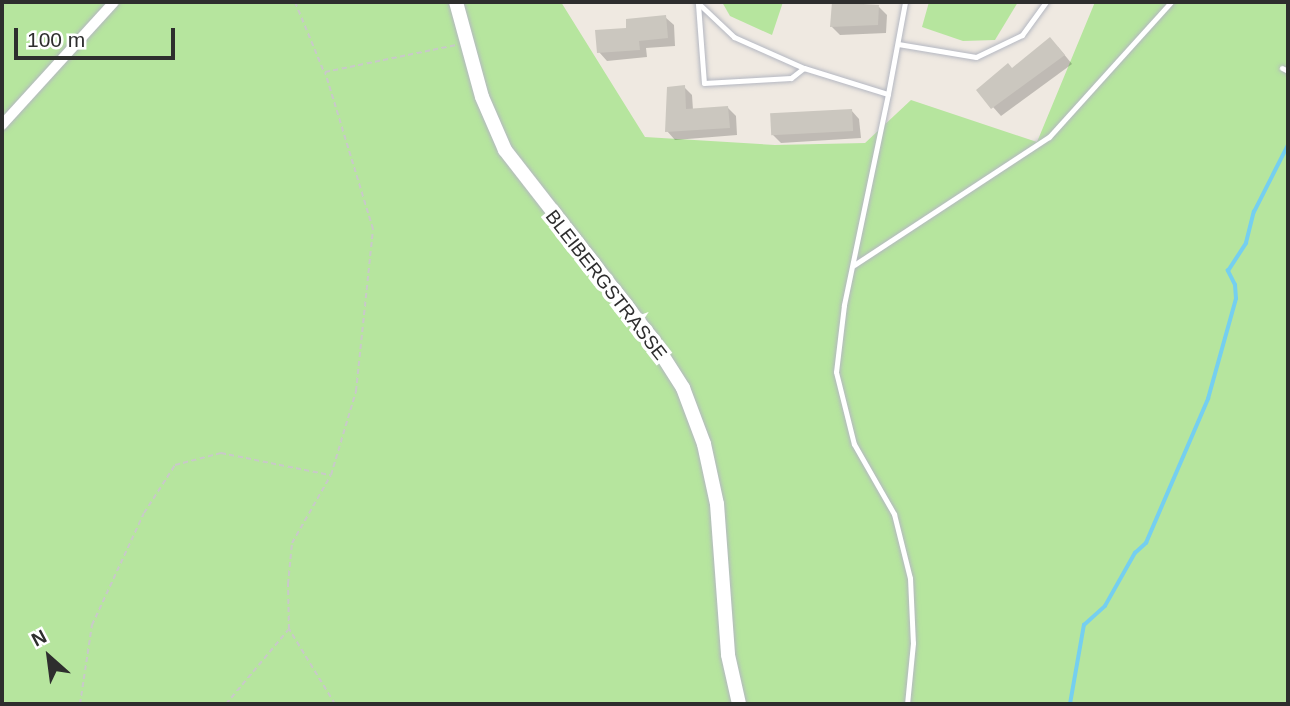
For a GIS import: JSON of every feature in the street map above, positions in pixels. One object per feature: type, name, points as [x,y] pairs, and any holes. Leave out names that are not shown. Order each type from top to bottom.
[{"type":"street","points":[[2,125],[114,2]]},
{"type":"street","name":"BLEIBERGSTRASSE","points":[[456,2],[482,97],[505,150],[650,336],[683,388],[704,444],[717,504],[728,655],[738,704]]},
{"type":"lane","points":[[905,2],[836,372],[854,444],[894,514],[910,579],[913,643],[907,704]]},
{"type":"lane","points":[[898,44],[976,57],[1022,35],[1046,2]]},
{"type":"lane","points":[[854,265],[1049,137],[1171,2]]},
{"type":"lane","points":[[697,3],[734,37],[804,68],[888,94]]},
{"type":"lane","points":[[697,3],[704,83],[791,78],[804,68]]},
{"type":"path","points":[[295,2],[325,72],[373,229],[356,391],[331,475],[292,543],[289,629],[335,704]]},
{"type":"path","points":[[325,72],[467,43]]},
{"type":"path","points":[[80,704],[92,625],[144,513],[175,465],[220,453],[331,475]]},
{"type":"path","points":[[226,704],[289,629]]},
{"type":"green space","points":[[2,2],[561,2],[645,137],[775,145],[865,143],[911,100],[1037,142],[1095,2],[1288,2],[1288,704],[2,704]]},
{"type":"green space","points":[[722,2],[783,2],[772,35],[730,16]]},
{"type":"green space","points":[[929,2],[1018,2],[995,40],[963,41],[922,27]]},
{"type":"building","points":[[832,2],[879,5],[878,25],[830,27]]},
{"type":"building","points":[[666,15],[668,38],[639,41],[640,50],[597,53],[595,30],[626,28],[626,19]]},
{"type":"building","points":[[1050,37],[1065,55],[991,109],[976,90],[1008,63],[1012,68]]},
{"type":"building","points":[[685,85],[686,109],[728,106],[730,128],[665,132],[667,87]]},
{"type":"building","points":[[852,109],[853,131],[771,135],[770,113]]},
{"type":"waterway","points":[[1070,704],[1084,625],[1105,606],[1135,553],[1146,543],[1208,399],[1236,299],[1235,285],[1228,271],[1246,243],[1254,212],[1288,145]]}]
